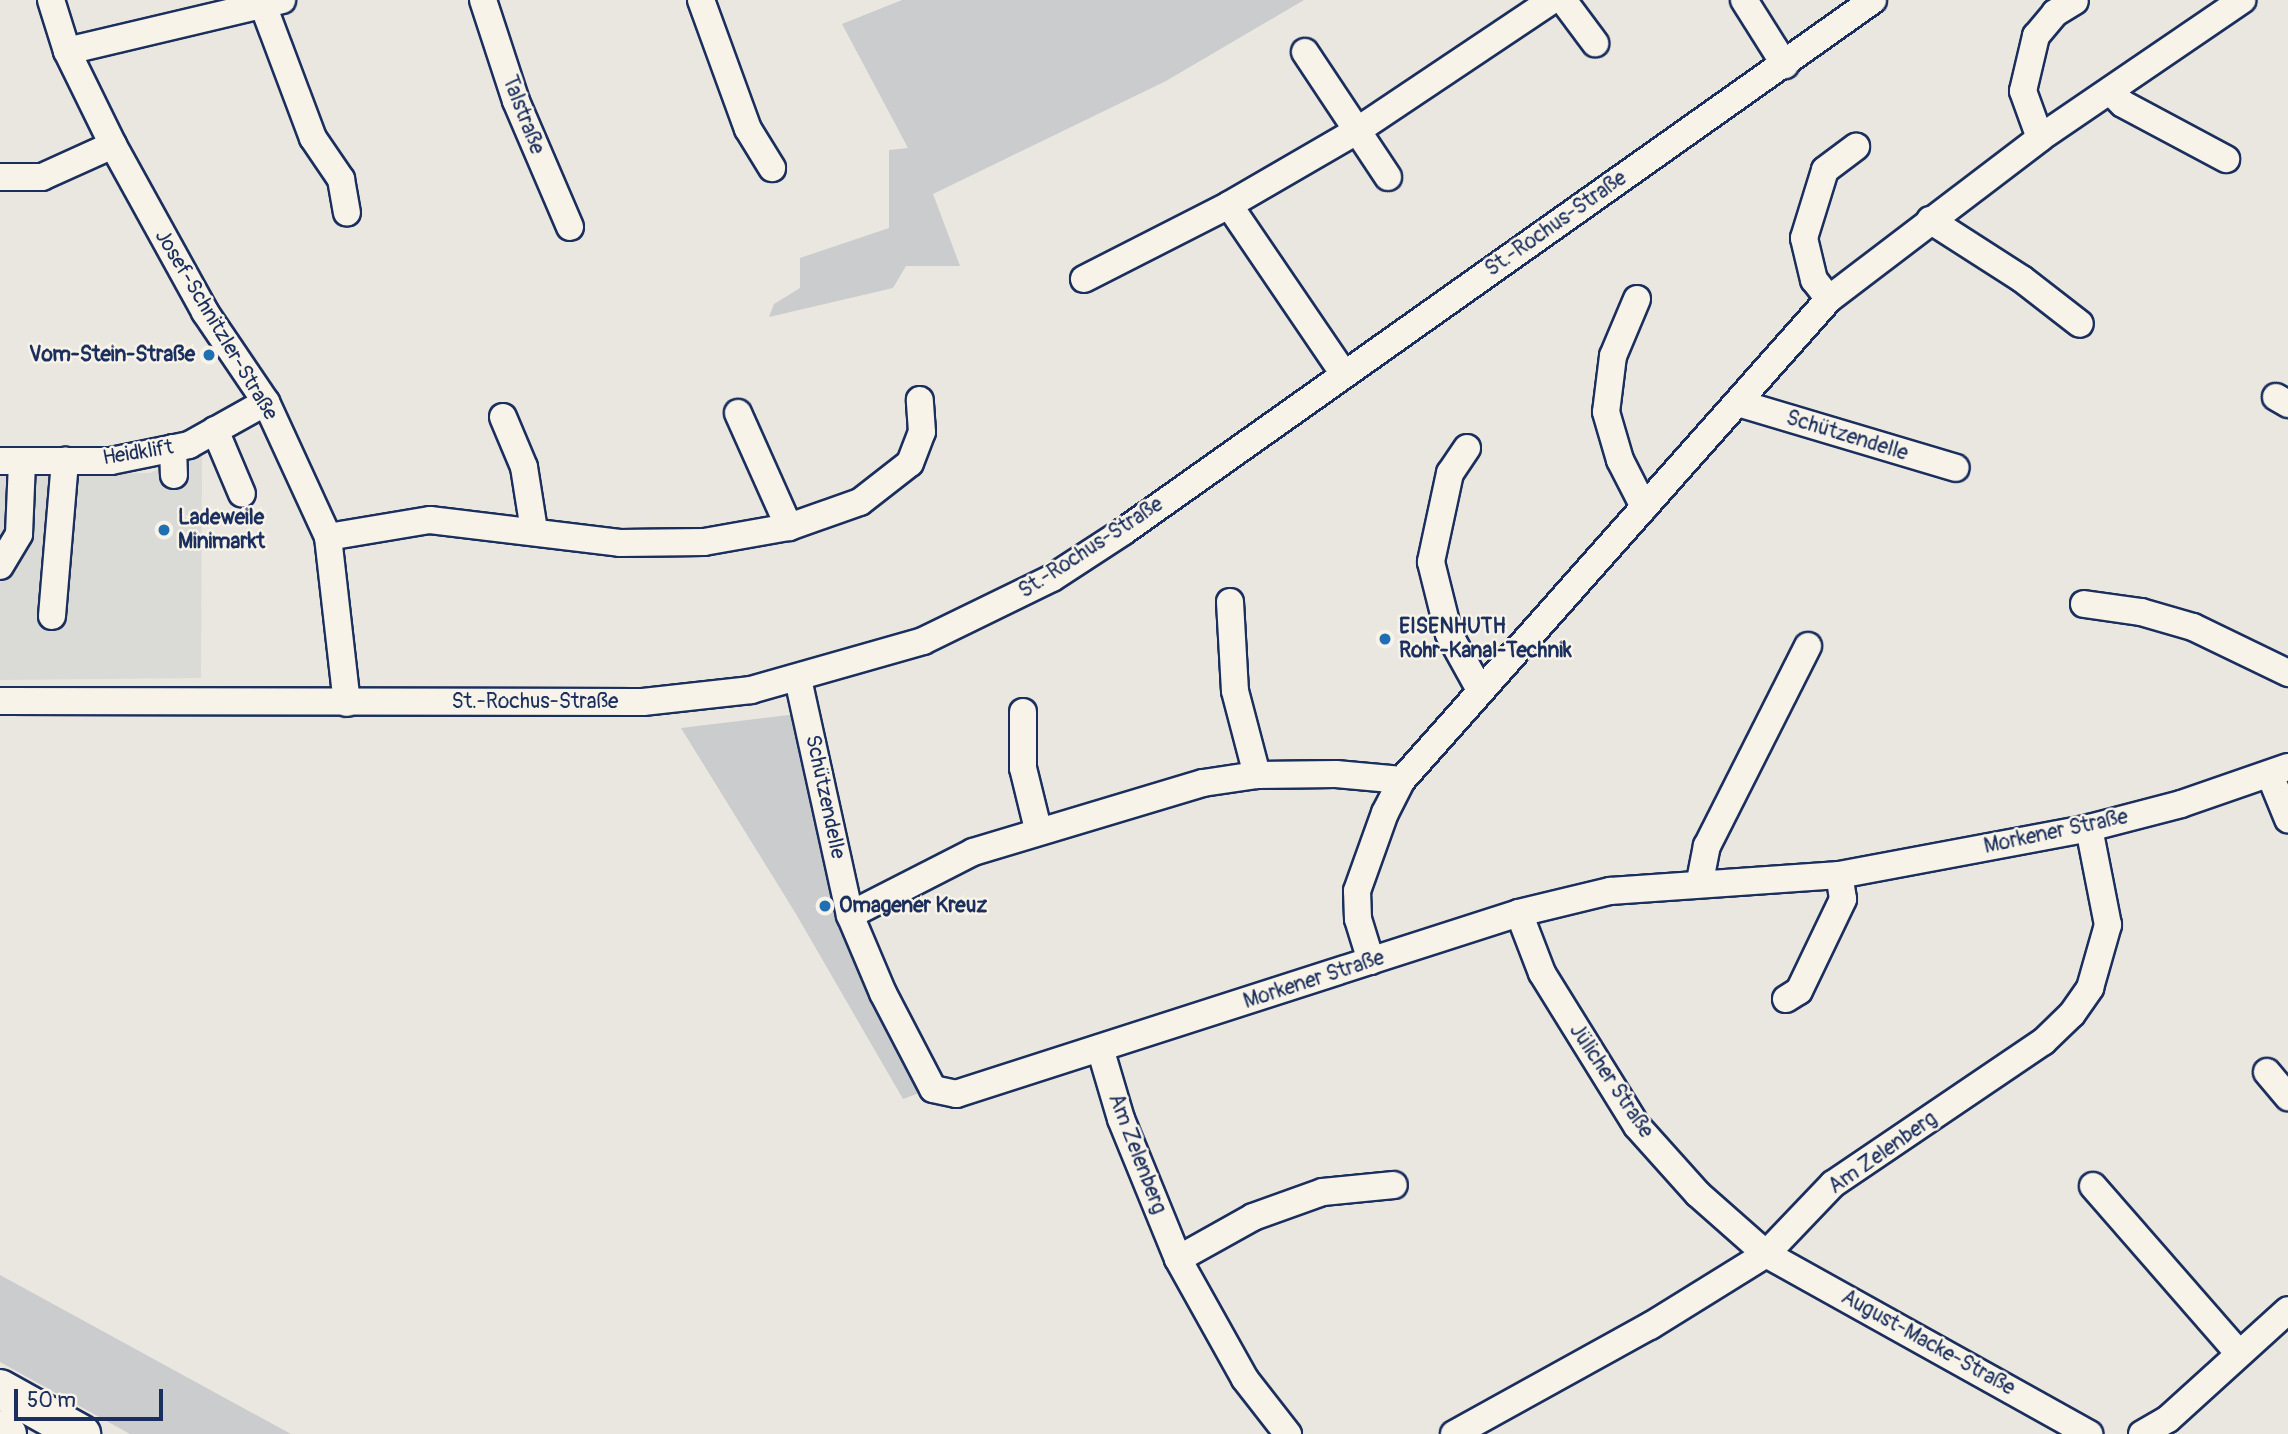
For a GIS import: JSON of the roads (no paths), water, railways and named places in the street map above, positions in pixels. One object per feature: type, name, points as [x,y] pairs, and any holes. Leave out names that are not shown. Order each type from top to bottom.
[{"type":"highway","points":[[0,1389],[81,1434]]},
{"type":"highway","points":[[0,1430],[7,1434]]},
{"type":"street","name":"Josef-Schnitzler-Straße","points":[[51,0],[67,51],[113,145],[205,312],[266,402],[328,537],[347,703]]},
{"type":"street","name":"Talstraße","points":[[483,0],[516,101],[570,227]]},
{"type":"street","points":[[701,0],[748,129],[772,168]]},
{"type":"street","points":[[1084,279],[1229,205],[1355,132],[1552,0]]},
{"type":"street","points":[[1563,0],[1595,43]]},
{"type":"street","points":[[1744,0],[1785,65]]},
{"type":"street","name":"St.-Rochus-Straße","points":[[0,701],[643,702],[712,696],[798,679],[923,641],[1052,578],[1785,65],[1873,0]]},
{"type":"street","points":[[1371,961],[1357,919],[1357,891],[1385,813],[1402,780],[1829,299],[2040,138],[2242,0]]},
{"type":"street","points":[[2040,138],[2023,91],[2036,36],[2055,13],[2075,1]]},
{"type":"street","points":[[67,51],[273,3],[313,138],[341,179],[347,212]]},
{"type":"street","points":[[1304,52],[1355,132],[1388,177]]},
{"type":"street","points":[[2110,91],[2123,104],[2225,159]]},
{"type":"street","points":[[0,177],[42,177],[113,145]]},
{"type":"street","points":[[1829,299],[1814,281],[1804,238],[1825,170],[1856,147]]},
{"type":"street","points":[[1229,205],[1343,373]]},
{"type":"street","points":[[1930,220],[2022,279],[2080,324]]},
{"type":"street","points":[[1637,299],[1613,356],[1606,412],[1620,460],[1644,507]]},
{"type":"street","points":[[328,537],[430,520],[534,530],[620,543],[704,542],[789,527],[860,502],[910,463],[922,432],[920,400]]},
{"type":"street","name":"Heidklift","points":[[11,461],[111,461],[173,448],[215,430],[266,402]]},
{"type":"street","name":"Schützendelle","points":[[1738,403],[1956,468]]},
{"type":"street","points":[[738,413],[789,527]]},
{"type":"street","points":[[503,417],[524,467],[534,530]]},
{"type":"street","points":[[215,430],[242,494]]},
{"type":"street","points":[[173,448],[174,475]]},
{"type":"street","points":[[1467,448],[1450,473],[1431,562],[1449,634],[1480,690]]},
{"type":"street","points":[[0,566],[19,534],[11,461]]},
{"type":"street","points":[[52,616],[65,461]]},
{"type":"street","points":[[1230,602],[1235,691],[1257,775]]},
{"type":"street","points":[[2084,604],[2141,612],[2193,627],[2288,673]]},
{"type":"street","points":[[1700,881],[1707,846],[1808,646]]},
{"type":"street","name":"Schützendelle","points":[[798,679],[850,915],[883,993],[933,1089]]},
{"type":"street","points":[[1023,712],[1023,768],[1038,829]]},
{"type":"street","name":"Morkener Straße","points":[[933,1089],[956,1094],[1518,913],[1610,891],[1700,881],[1839,875],[2089,828],[2279,771],[2288,819]]},
{"type":"street","points":[[850,915],[973,852],[1038,829],[1203,783],[1257,775],[1336,774],[1402,780]]},
{"type":"street","name":"Am Zelenberg","points":[[1454,1434],[1650,1326],[1766,1254],[1833,1184],[2043,1042],[2072,1014],[2090,988],[2108,925],[2089,828]]},
{"type":"street","points":[[1786,999],[1799,991],[1843,899],[1839,875]]},
{"type":"street","name":"Jülicher Straße","points":[[1518,913],[1542,973],[1637,1126],[1698,1194],[1766,1254]]},
{"type":"street","name":"Am Zelenberg","points":[[1100,1048],[1121,1119],[1178,1259],[1245,1379],[1288,1434]]},
{"type":"street","points":[[2267,1072],[2288,1097]]},
{"type":"street","points":[[1178,1259],[1253,1217],[1323,1192],[1394,1185]]},
{"type":"street","points":[[2093,1186],[2238,1352]]},
{"type":"street","name":"August-Macke-Straße","points":[[1766,1254],[2089,1434]]},
{"type":"street","points":[[2142,1434],[2168,1419],[2238,1352],[2288,1310]]},
{"type":"place","name":"Vom-Stein-Straße","points":[[209,355]]},
{"type":"place","name":"Ladeweile Minimarkt","points":[[164,530]]},
{"type":"place","name":"EISENHUTH Rohr-Kanal-Technik","points":[[1385,639]]},
{"type":"place","name":"Omagener Kreuz","points":[[825,906]]}]
